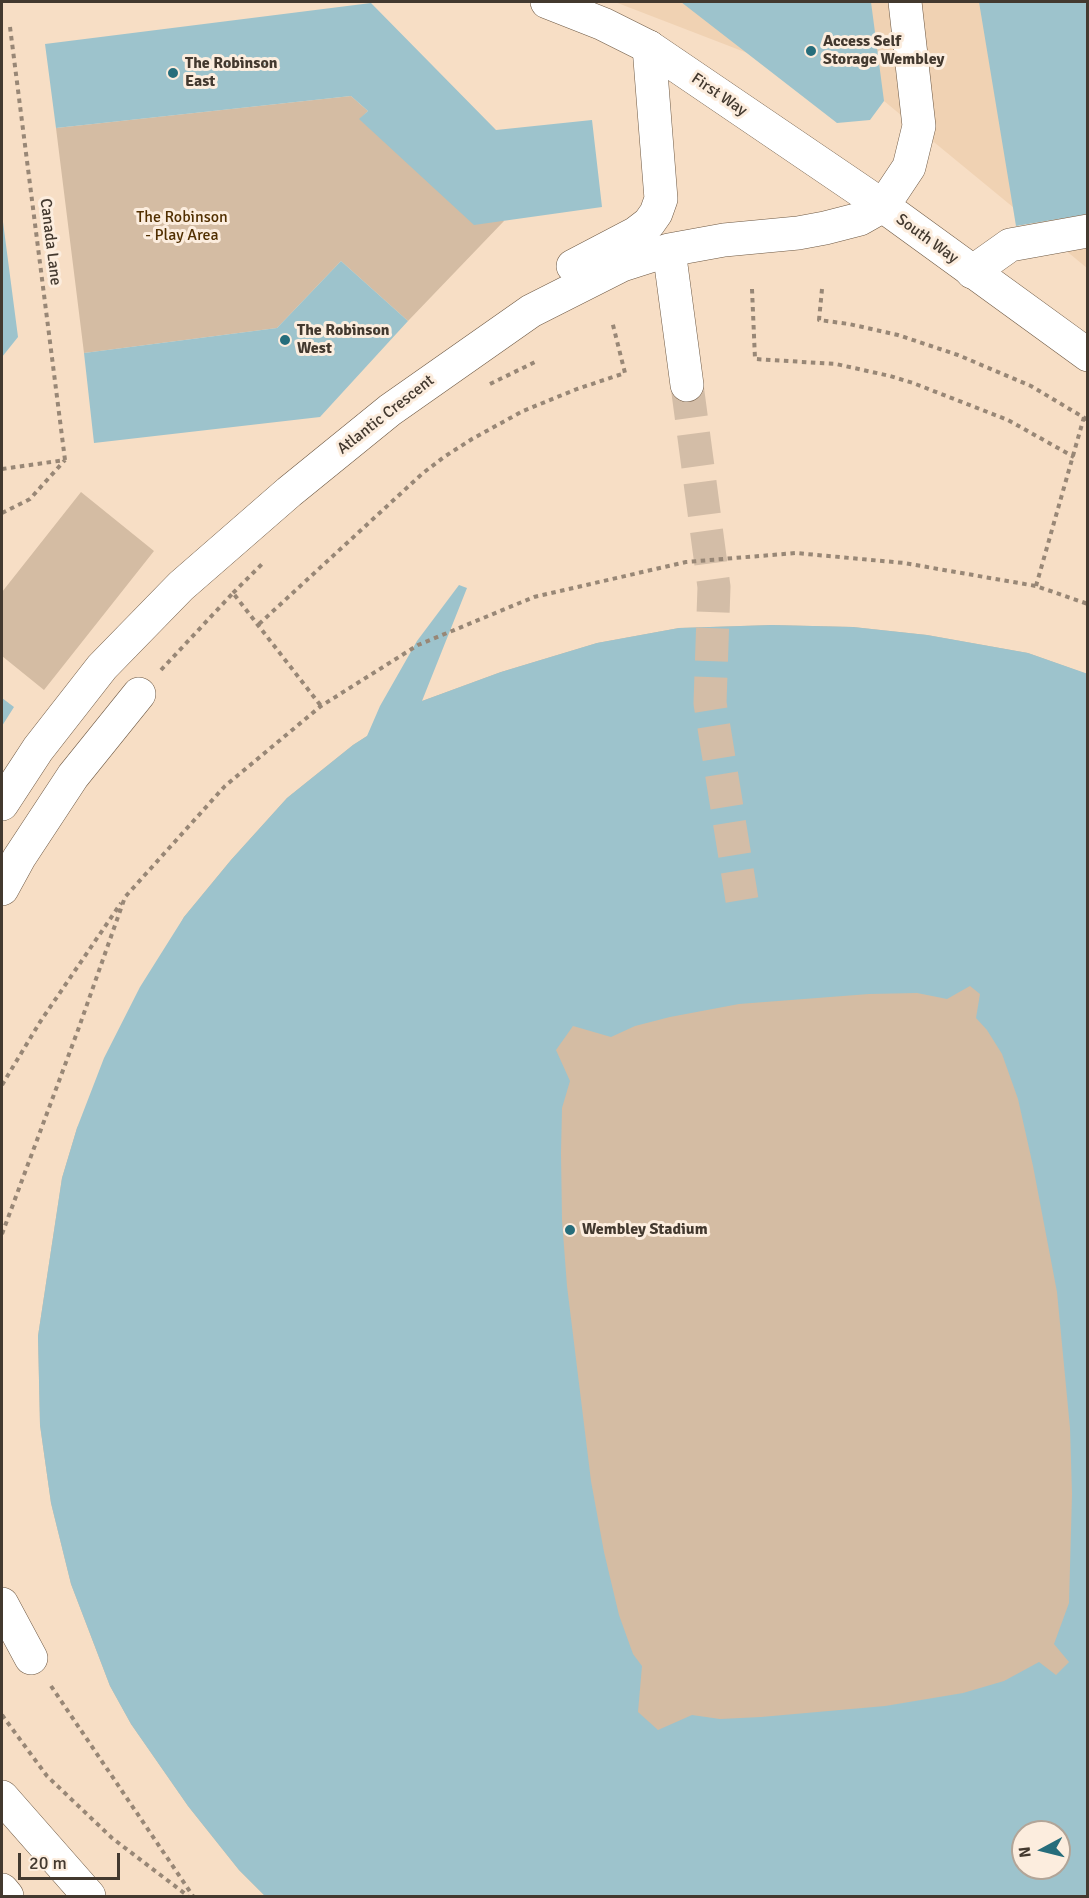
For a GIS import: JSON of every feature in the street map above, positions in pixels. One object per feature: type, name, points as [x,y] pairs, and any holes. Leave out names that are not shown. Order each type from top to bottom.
[{"type":"main road","name":"First Way","points":[[547,2],[603,24],[649,47],[883,206]]},
{"type":"main road","name":"South Way","points":[[905,2],[919,126],[909,167],[883,206],[1088,355]]},
{"type":"main road","points":[[390,410],[525,297],[583,260],[636,233],[649,223],[661,199],[649,47]]},
{"type":"main road","name":"Atlantic Crescent","points":[[2,804],[38,749],[102,667],[173,594],[289,492],[390,410],[531,311],[622,265],[669,250],[724,240],[825,228],[860,219],[883,206]]},
{"type":"main road","points":[[972,272],[1010,245],[1088,231]]},
{"type":"main road","points":[[669,250],[687,385]]},
{"type":"main road","points":[[2,889],[19,858],[73,776],[139,694]]},
{"type":"main road","points":[[2,1604],[31,1658]]},
{"type":"main road","points":[[2,1797],[89,1896]]},
{"type":"main road","points":[[2,1890],[7,1896]]},
{"type":"path","name":"Canada Lane","points":[[10,27],[65,460]]},
{"type":"path","points":[[752,289],[755,359],[858,367],[913,383],[1008,420],[1074,457]]},
{"type":"path","points":[[822,289],[819,320],[898,335],[958,355],[1031,386],[1086,419],[1036,586]]},
{"type":"path","points":[[259,624],[423,473],[444,458],[472,439],[523,411],[624,373],[612,321]]},
{"type":"path","points":[[2,469],[65,460]]},
{"type":"path","points":[[2,513],[30,499],[65,460]]},
{"type":"path","points":[[2,1085],[40,1022],[125,897],[225,786],[321,706],[418,645],[534,597],[686,562],[796,553],[904,562],[1036,586],[1088,604]]},
{"type":"path","points":[[139,694],[233,593],[321,706]]},
{"type":"path","points":[[2,1234],[125,897]]},
{"type":"path","points":[[2,1715],[47,1776],[112,1838],[188,1896]]},
{"type":"path","points":[[94,1748],[193,1896]]},
{"type":"shaded area","points":[[615,2],[1087,2],[1087,268],[884,101],[846,91]]},
{"type":"green space","name":"The Robinson - Play Area","points":[[351,96],[368,111],[360,119],[504,221],[408,321],[341,261],[277,328],[84,353],[56,128]]},
{"type":"green space","points":[[81,492],[154,551],[44,690],[2,656],[2,592]]},
{"type":"green space","name":"Wembley Stadium","points":[[772,625],[853,627],[927,635],[1028,653],[1087,674],[1087,1896],[265,1896],[239,1870],[188,1806],[131,1724],[110,1686],[71,1584],[51,1503],[40,1425],[38,1336],[62,1178],[77,1128],[184,917],[287,798],[353,745],[422,701],[501,672],[597,643],[679,628]]},
{"type":"building","name":"Access Self Storage Wembley","points":[[681,2],[871,2],[884,101],[870,120],[837,123]]},
{"type":"building","points":[[979,2],[1088,2],[1088,214],[1016,226]]},
{"type":"building","points":[[371,3],[496,130],[592,120],[602,207],[474,225],[359,119],[368,111],[351,96],[56,128],[45,44]]},
{"type":"building","points":[[2,222],[18,337],[2,357]]},
{"type":"building","name":"The Robinson West","points":[[341,261],[408,321],[320,417],[94,443],[84,353],[277,328]]},
{"type":"building","name":"Wembley Stadium","points":[[459,585],[467,588],[422,701],[501,672],[597,643],[679,628],[772,625],[853,627],[927,635],[1028,653],[1088,674],[1088,1896],[265,1896],[239,1870],[188,1806],[131,1724],[110,1686],[71,1584],[51,1503],[40,1425],[38,1336],[62,1178],[77,1128],[104,1058],[140,987],[184,917],[287,798],[367,736],[380,706],[417,641]],"holes":[[[970,986],[980,994],[976,1018],[987,1030],[1002,1054],[1018,1099],[1057,1292],[1070,1428],[1072,1494],[1069,1603],[1054,1644],[1069,1662],[1056,1675],[1039,1662],[1004,1681],[963,1693],[885,1706],[720,1719],[692,1715],[658,1730],[638,1712],[642,1666],[633,1654],[619,1615],[591,1481],[567,1286],[562,1220],[562,1108],[570,1081],[556,1050],[573,1026],[611,1037],[635,1026],[739,1004],[869,994],[917,993],[947,999]]]},
{"type":"building","points":[[2,698],[14,707],[2,726]]},
{"type":"tunnel","points":[[687,385],[714,587],[710,703],[742,900]]},
{"type":"place","name":"Access Self Storage Wembley","points":[[811,51]]},
{"type":"place","name":"The Robinson East","points":[[173,73]]},
{"type":"place","name":"The Robinson West","points":[[285,340]]},
{"type":"place","name":"Wembley Stadium","points":[[570,1230]]}]
